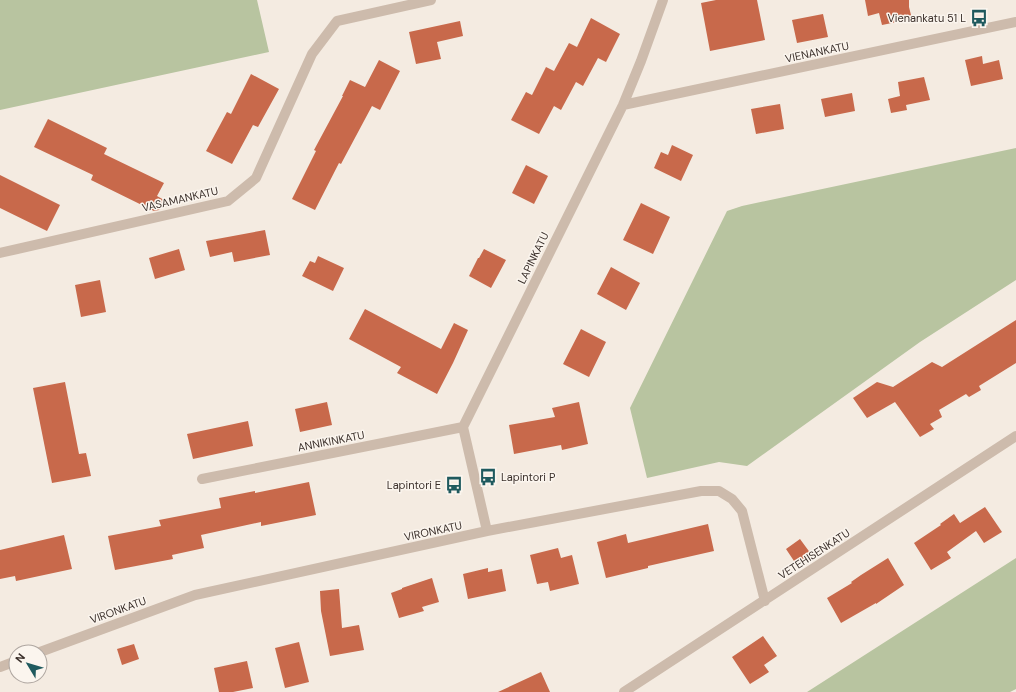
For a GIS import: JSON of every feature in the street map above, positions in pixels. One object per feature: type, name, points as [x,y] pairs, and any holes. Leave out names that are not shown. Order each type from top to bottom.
[{"type":"street","name":"VASAMANKATU","points":[[0,253],[228,201],[256,178],[312,54],[336,21],[431,0]]},
{"type":"street","name":"LAPINKATU","points":[[463,427],[622,105],[641,61],[663,0]]},
{"type":"street","name":"VIENANKATU","points":[[622,105],[1016,22]]},
{"type":"street","name":"ANNIKINKATU","points":[[202,479],[463,427]]},
{"type":"street","points":[[463,427],[487,531]]},
{"type":"street","name":"VETEHISENKATU","points":[[624,692],[1016,436]]},
{"type":"street","name":"VIRONKATU","points":[[48,649],[195,595],[487,531],[701,491],[718,491],[732,499],[742,511],[765,601]]},
{"type":"green space","points":[[0,0],[257,0],[269,52],[0,110]]},
{"type":"green space","points":[[1016,148],[1016,280],[920,342],[747,466],[719,462],[647,478],[630,408],[727,211],[742,206]]},
{"type":"green space","points":[[1016,558],[1016,689],[1010,692],[807,692]]},
{"type":"building","points":[[716,0],[757,0],[765,40],[710,51],[701,3]]},
{"type":"building","points":[[865,0],[909,0],[912,19],[882,25],[879,13],[868,16]]},
{"type":"building","points":[[823,14],[828,37],[797,43],[792,20]]},
{"type":"building","points":[[591,18],[620,34],[606,62],[598,58],[583,86],[576,82],[561,110],[554,106],[539,134],[511,120],[526,92],[532,95],[546,67],[554,71],[569,43],[577,47]]},
{"type":"building","points":[[460,21],[463,36],[437,42],[441,59],[416,64],[409,32]]},
{"type":"building","points":[[982,56],[983,64],[999,60],[1003,79],[971,86],[965,60]]},
{"type":"building","points":[[379,60],[400,71],[380,110],[372,106],[341,164],[339,163],[315,210],[292,199],[316,151],[314,150],[350,80],[365,87]]},
{"type":"building","points":[[251,74],[279,89],[258,127],[253,125],[232,164],[206,151],[227,112],[231,114]]},
{"type":"building","points":[[924,77],[930,100],[906,105],[907,110],[891,113],[888,99],[900,96],[898,82]]},
{"type":"building","points":[[852,93],[855,111],[825,117],[821,99]]},
{"type":"building","points":[[780,104],[784,129],[756,134],[751,109]]},
{"type":"building","points":[[48,119],[107,148],[104,154],[164,183],[157,196],[164,200],[159,210],[154,211],[91,180],[93,175],[34,147]]},
{"type":"building","points":[[672,145],[693,155],[681,181],[654,168],[661,152],[668,155]]},
{"type":"building","points":[[526,165],[548,176],[534,204],[512,193]]},
{"type":"building","points":[[0,175],[60,205],[47,231],[0,208]]},
{"type":"building","points":[[641,203],[670,217],[653,254],[623,240]]},
{"type":"building","points":[[265,230],[270,255],[234,262],[232,252],[210,257],[206,241]]},
{"type":"building","points":[[179,249],[185,270],[155,279],[149,258]]},
{"type":"building","points":[[484,249],[506,260],[491,288],[469,276]]},
{"type":"building","points":[[318,256],[344,268],[333,291],[302,276],[310,261],[315,263]]},
{"type":"building","points":[[611,267],[640,283],[626,310],[597,294]]},
{"type":"building","points":[[100,280],[106,312],[81,317],[75,285]]},
{"type":"building","points":[[365,309],[441,349],[454,323],[468,330],[437,394],[397,373],[401,367],[349,339]]},
{"type":"building","points":[[1016,320],[1016,363],[979,386],[981,390],[969,397],[966,394],[939,410],[942,417],[930,424],[934,429],[920,437],[895,402],[867,418],[853,398],[877,382],[893,387],[932,362],[942,367]]},
{"type":"building","points":[[581,329],[606,342],[589,377],[563,364]]},
{"type":"building","points":[[65,382],[79,454],[86,453],[91,476],[52,483],[33,388]]},
{"type":"building","points":[[327,402],[332,425],[300,432],[295,409]]},
{"type":"building","points":[[579,402],[588,444],[562,450],[561,445],[514,454],[509,425],[555,417],[552,408]]},
{"type":"building","points":[[248,421],[253,446],[193,459],[187,434]]},
{"type":"building","points":[[309,482],[316,515],[261,526],[261,522],[201,535],[204,548],[172,555],[173,559],[115,570],[108,536],[161,526],[159,520],[221,508],[219,498],[255,491],[255,493]]},
{"type":"building","points":[[985,507],[1002,532],[984,543],[976,531],[947,552],[951,558],[931,570],[914,543],[941,525],[940,524],[954,514],[960,523]]},
{"type":"building","points":[[708,524],[714,551],[648,566],[648,568],[606,578],[597,542],[626,534],[628,543]]},
{"type":"building","points":[[64,535],[72,569],[16,581],[15,576],[0,579],[0,550]]},
{"type":"building","points":[[800,539],[811,554],[796,564],[786,549]]},
{"type":"building","points":[[558,548],[561,558],[572,555],[579,584],[550,591],[548,582],[537,584],[530,555]]},
{"type":"building","points":[[888,558],[904,585],[876,604],[841,623],[827,598]]},
{"type":"building","points":[[488,568],[488,572],[502,569],[506,591],[468,599],[463,574]]},
{"type":"building","points":[[432,578],[439,602],[422,607],[424,611],[399,618],[391,593]]},
{"type":"building","points":[[339,589],[342,628],[359,625],[364,650],[330,656],[321,611],[320,591]]},
{"type":"building","points":[[763,636],[777,656],[764,665],[769,672],[750,684],[732,657]]},
{"type":"building","points":[[299,642],[309,682],[285,688],[275,648]]},
{"type":"building","points":[[134,644],[139,659],[122,665],[117,649]]},
{"type":"building","points":[[247,661],[253,688],[233,692],[219,692],[214,668]]},
{"type":"building","points":[[541,672],[550,692],[498,692]]},
{"type":"place","name":"Vienankatu 51 L","points":[[979,18]]},
{"type":"place","name":"Lapintori P","points":[[488,477]]},
{"type":"place","name":"Lapintori E","points":[[454,485]]}]
